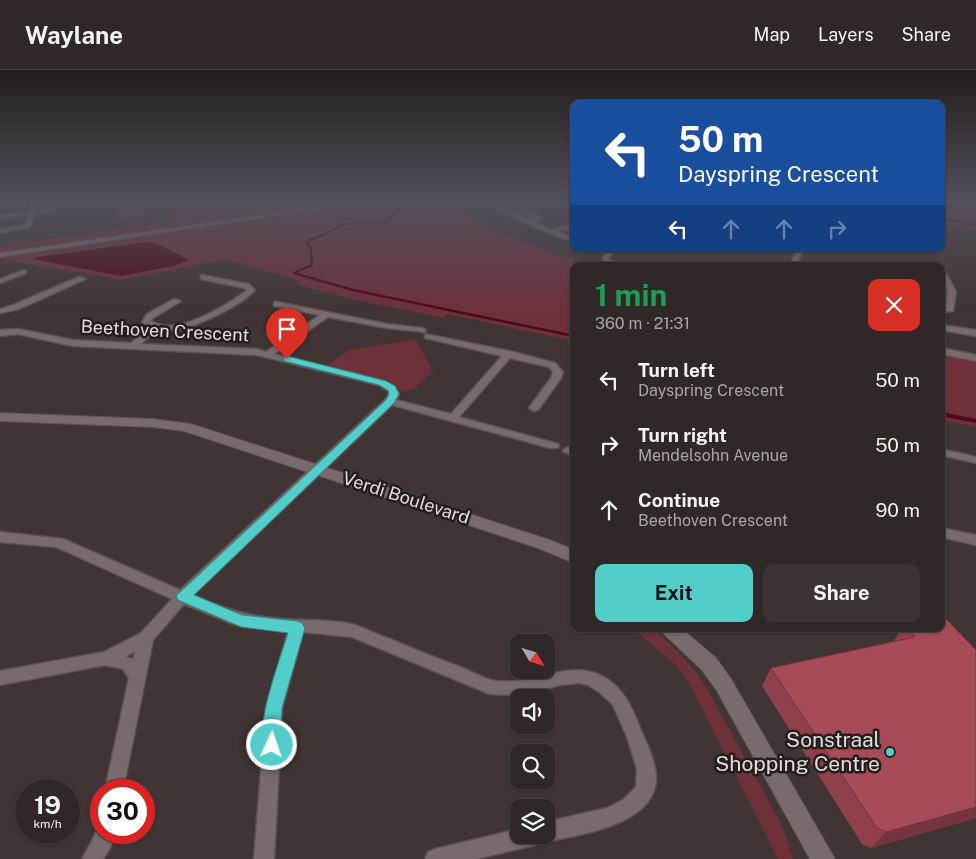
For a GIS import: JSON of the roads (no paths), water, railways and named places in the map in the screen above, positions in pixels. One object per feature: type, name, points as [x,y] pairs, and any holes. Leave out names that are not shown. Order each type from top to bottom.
[{"type":"street","points":[[0,255],[118,238]]},
{"type":"street","points":[[609,262],[606,261],[606,256],[611,252]]},
{"type":"street","points":[[0,281],[24,272]]},
{"type":"street","points":[[177,302],[147,318],[146,322],[156,326],[176,328],[190,325],[252,290],[246,286],[204,277]]},
{"type":"street","points":[[945,277],[952,292],[950,310],[945,310]]},
{"type":"street","points":[[0,311],[16,307],[82,279]]},
{"type":"street","points":[[277,304],[425,333],[548,364],[557,370],[556,378],[534,408]]},
{"type":"street","points":[[268,354],[327,314]]},
{"type":"street","points":[[134,346],[156,326]]},
{"type":"street","points":[[945,328],[976,334]]},
{"type":"street","name":"Beethoven Crescent","points":[[0,333],[20,330],[67,342],[228,350],[268,354],[386,385],[393,391],[390,401]]},
{"type":"street","points":[[945,352],[976,358]]},
{"type":"street","points":[[453,418],[509,354]]},
{"type":"street","points":[[0,678],[105,658],[146,637],[183,596],[390,401],[554,446]]},
{"type":"street","name":"Verdi Boulevard","points":[[0,417],[178,425],[544,544],[570,556]]},
{"type":"street","points":[[945,453],[976,460]]},
{"type":"street","points":[[945,533],[976,540]]},
{"type":"street","points":[[0,537],[58,542],[241,621],[297,628],[334,628],[353,631],[490,688],[513,689],[578,676],[597,682],[618,699],[626,713],[647,773],[646,788],[640,798],[627,809],[614,815],[555,830]]},
{"type":"street","points":[[264,859],[274,708],[297,628]]},
{"type":"street","points":[[673,632],[708,664],[724,686],[823,859]]},
{"type":"street","points":[[116,779],[146,637]]},
{"type":"street","points":[[105,658],[128,664],[138,677]]},
{"type":"street","points":[[435,859],[510,841]]},
{"type":"street","points":[[92,859],[101,844]]},
{"type":"waterway","points":[[301,275],[294,273],[312,265],[311,248],[307,243],[315,238]]},
{"type":"waterway","points":[[297,274],[353,290],[570,335]]},
{"type":"waterway","points":[[945,415],[976,421]]},
{"type":"place","name":"Sonstraal Shopping Centre","points":[[890,752]]}]
